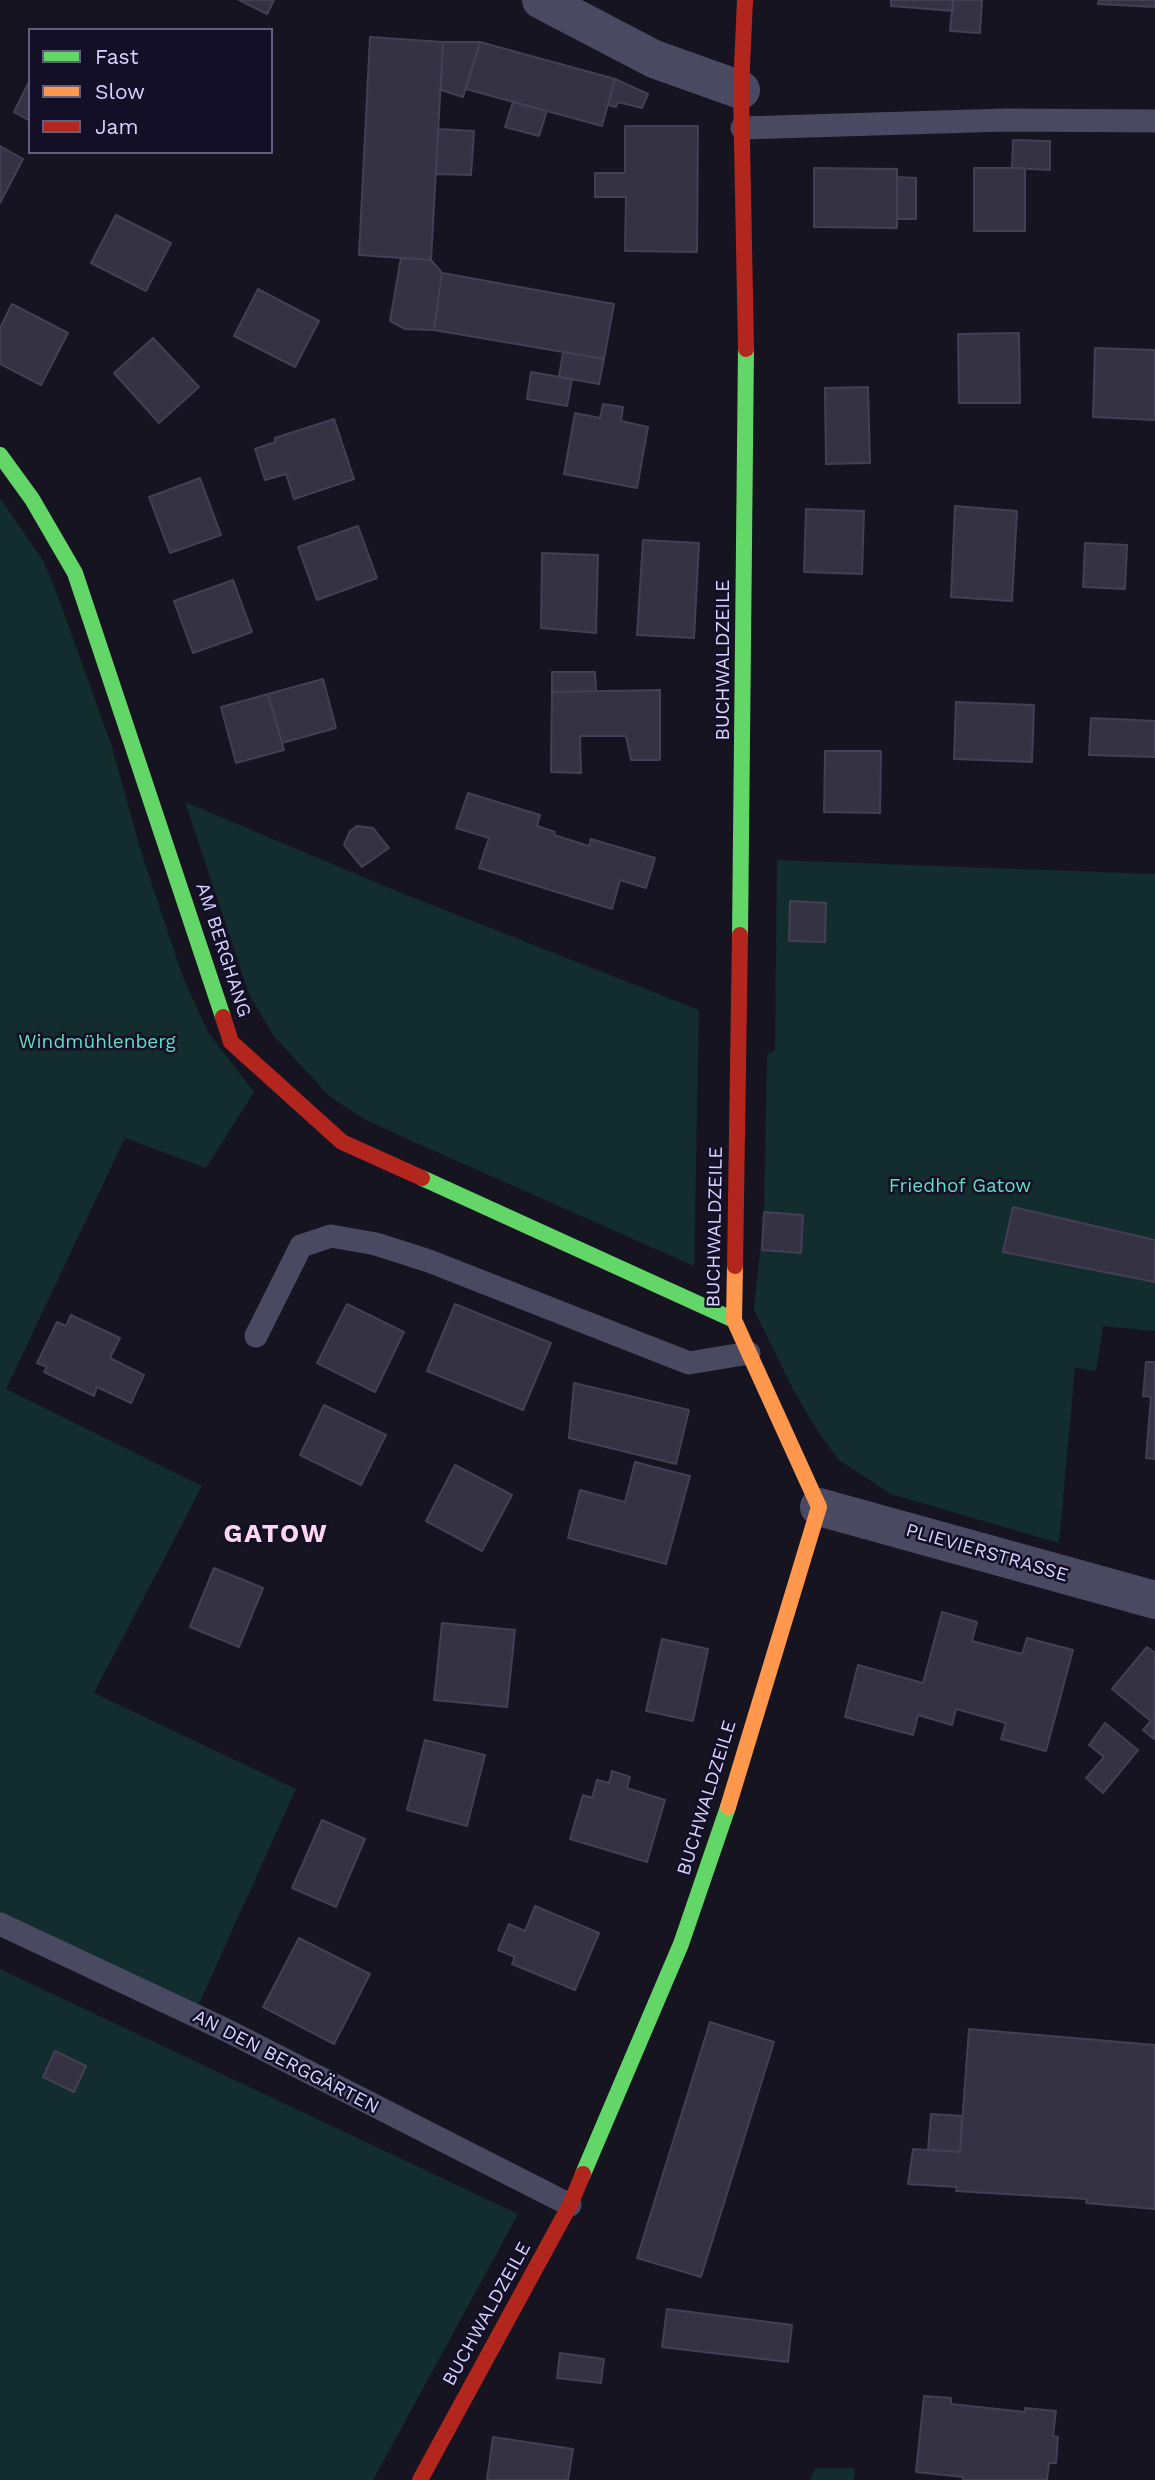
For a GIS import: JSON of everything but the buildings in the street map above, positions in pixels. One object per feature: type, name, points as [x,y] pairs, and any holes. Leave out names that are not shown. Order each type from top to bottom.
[{"type":"street","points":[[541,0],[654,59],[741,90]]},
{"type":"street","name":"BUCHWALDZEILE","points":[[420,2480],[570,2206],[695,1904],[819,1507],[734,1321],[744,646],[746,322],[741,90],[745,0]]},
{"type":"street","name":"AM BERGHANG","points":[[0,455],[32,499],[75,573],[231,1042],[342,1142],[734,1321]]},
{"type":"street","name":"PLIEVIERSTRASSE","points":[[819,1507],[1155,1600]]},
{"type":"lane","points":[[742,128],[1006,121],[1155,121]]},
{"type":"lane","points":[[256,1336],[301,1246],[331,1236],[376,1244],[429,1261],[689,1363],[749,1353]]},
{"type":"lane","name":"AN DEN BERGGÄRTEN","points":[[0,1924],[226,2030],[570,2206]]},
{"type":"green space","name":"Windmühlenberg","points":[[0,498],[44,562],[60,602],[112,747],[140,848],[183,977],[208,1032],[254,1092],[206,1168],[125,1138],[6,1389],[202,1486],[94,1693],[296,1789],[197,2008],[0,1916]]},
{"type":"green space","points":[[185,802],[394,890],[699,1010],[694,1266],[396,1134],[364,1119],[329,1096],[273,1035],[249,994]]},
{"type":"green space","name":"Friedhof Gatow","points":[[777,860],[1155,874],[1155,1331],[1103,1326],[1096,1371],[1075,1368],[1059,1543],[891,1494],[839,1460],[818,1432],[793,1389],[754,1310],[764,1212],[767,1054],[775,1051]]},
{"type":"green space","points":[[0,1969],[518,2214],[373,2480],[0,2480]]},
{"type":"green space","points":[[815,2468],[855,2468],[854,2480],[810,2480]]},
{"type":"traffic: fast","points":[[740,935],[746,349]]},
{"type":"traffic: fast","points":[[0,455],[32,499],[75,573],[223,1017]]},
{"type":"traffic: fast","points":[[422,1178],[734,1320]]},
{"type":"traffic: fast","points":[[583,2174],[681,1944],[728,1807]]},
{"type":"traffic: slow","points":[[728,1807],[819,1507],[734,1320],[735,1266]]},
{"type":"traffic: jam","points":[[745,0],[741,90],[746,349]]},
{"type":"traffic: jam","points":[[735,1266],[740,935]]},
{"type":"traffic: jam","points":[[223,1017],[231,1042],[342,1142],[422,1178]]},
{"type":"traffic: jam","points":[[420,2480],[570,2205],[583,2174]]},
{"type":"district","name":"GATOW","points":[[276,1534]]}]
